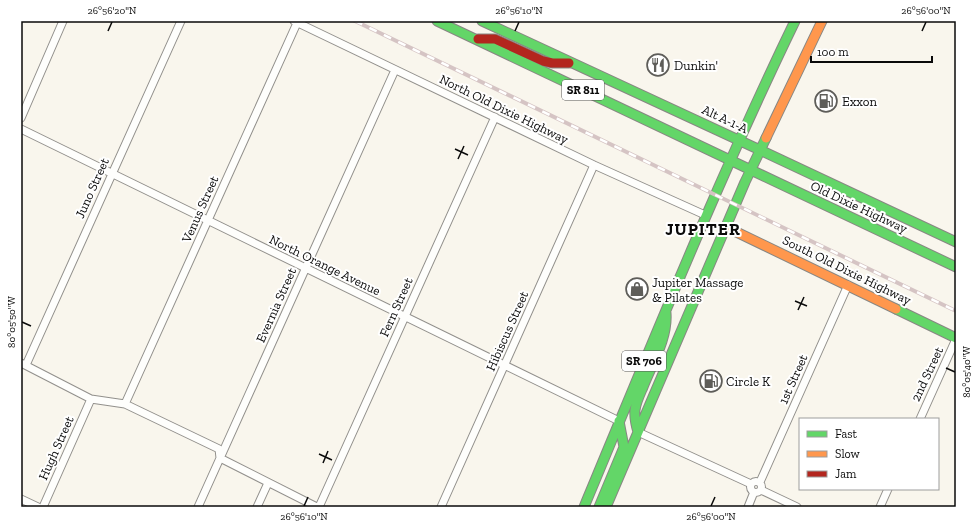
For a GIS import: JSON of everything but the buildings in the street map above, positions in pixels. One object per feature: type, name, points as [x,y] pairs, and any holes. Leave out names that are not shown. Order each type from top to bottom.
[{"type":"main road","name":"SR 811","points":[[437,21],[751,170]]},
{"type":"main road","name":"Alt A-1-A","points":[[482,21],[738,139],[956,242]]},
{"type":"main road","name":"SR 706","points":[[584,507],[738,139],[795,21]]},
{"type":"main road","name":"SR 706","points":[[606,507],[751,170],[822,21]]},
{"type":"main road","points":[[476,39],[495,39],[543,62],[573,63]]},
{"type":"main road","name":"Old Dixie Highway","points":[[751,170],[956,267]]},
{"type":"main road","name":"South Old Dixie Highway","points":[[726,227],[848,285],[956,339]]},
{"type":"main road","points":[[638,432],[635,420],[635,410],[667,324],[665,311]]},
{"type":"main road","points":[[599,507],[624,447],[620,421]]},
{"type":"street","points":[[21,118],[63,21]]},
{"type":"street","name":"Juno Street","points":[[23,364],[112,174],[181,21]]},
{"type":"street","name":"North Old Dixie Highway","points":[[296,22],[594,165],[705,216]]},
{"type":"street","name":"Venus Street","points":[[125,404],[296,22]]},
{"type":"street","name":"Evernia Street","points":[[198,507],[395,70]]},
{"type":"street","name":"Fern Street","points":[[318,507],[495,117]]},
{"type":"street","name":"North Orange Avenue","points":[[21,129],[620,421]]},
{"type":"street","name":"Hibiscus Street","points":[[440,507],[594,165]]},
{"type":"street","name":"1st Street","points":[[748,507],[758,488],[848,285]]},
{"type":"street","name":"2nd Street","points":[[920,418],[956,339]]},
{"type":"street","points":[[23,364],[91,399],[125,404],[219,449],[220,458],[318,507]]},
{"type":"street","name":"Hugh Street","points":[[43,507],[91,399]]},
{"type":"street","points":[[638,432],[751,484],[755,481],[758,488],[797,507]]},
{"type":"street","points":[[257,507],[268,483]]},
{"type":"street","points":[[880,507],[888,490]]},
{"type":"street","points":[[21,499],[38,507]]},
{"type":"railway","points":[[355,21],[956,311]]},
{"type":"traffic: fast","points":[[437,21],[751,170]]},
{"type":"traffic: fast","points":[[482,21],[760,150]]},
{"type":"traffic: fast","points":[[584,507],[712,202],[795,21]]},
{"type":"traffic: fast","points":[[606,507],[745,182],[766,138]]},
{"type":"traffic: fast","points":[[760,150],[956,242]]},
{"type":"traffic: fast","points":[[751,170],[956,267]]},
{"type":"traffic: fast","points":[[896,309],[956,338]]},
{"type":"traffic: fast","points":[[638,432],[635,419],[638,398],[655,360],[665,332],[666,313]]},
{"type":"traffic: fast","points":[[599,507],[624,447],[619,421]]},
{"type":"traffic: slow","points":[[766,138],[822,21]]},
{"type":"traffic: slow","points":[[726,227],[896,309]]},
{"type":"traffic: jam","points":[[478,39],[495,39],[543,61],[552,63],[569,63]]},
{"type":"place","name":"Dunkin'","points":[[658,65]]},
{"type":"place","name":"Exxon","points":[[826,101]]},
{"type":"place","name":"Jupiter Massage & Pilates","points":[[637,289]]},
{"type":"place","name":"Circle K","points":[[711,381]]},
{"type":"district","name":"JUPITER","points":[[703,229]]}]
